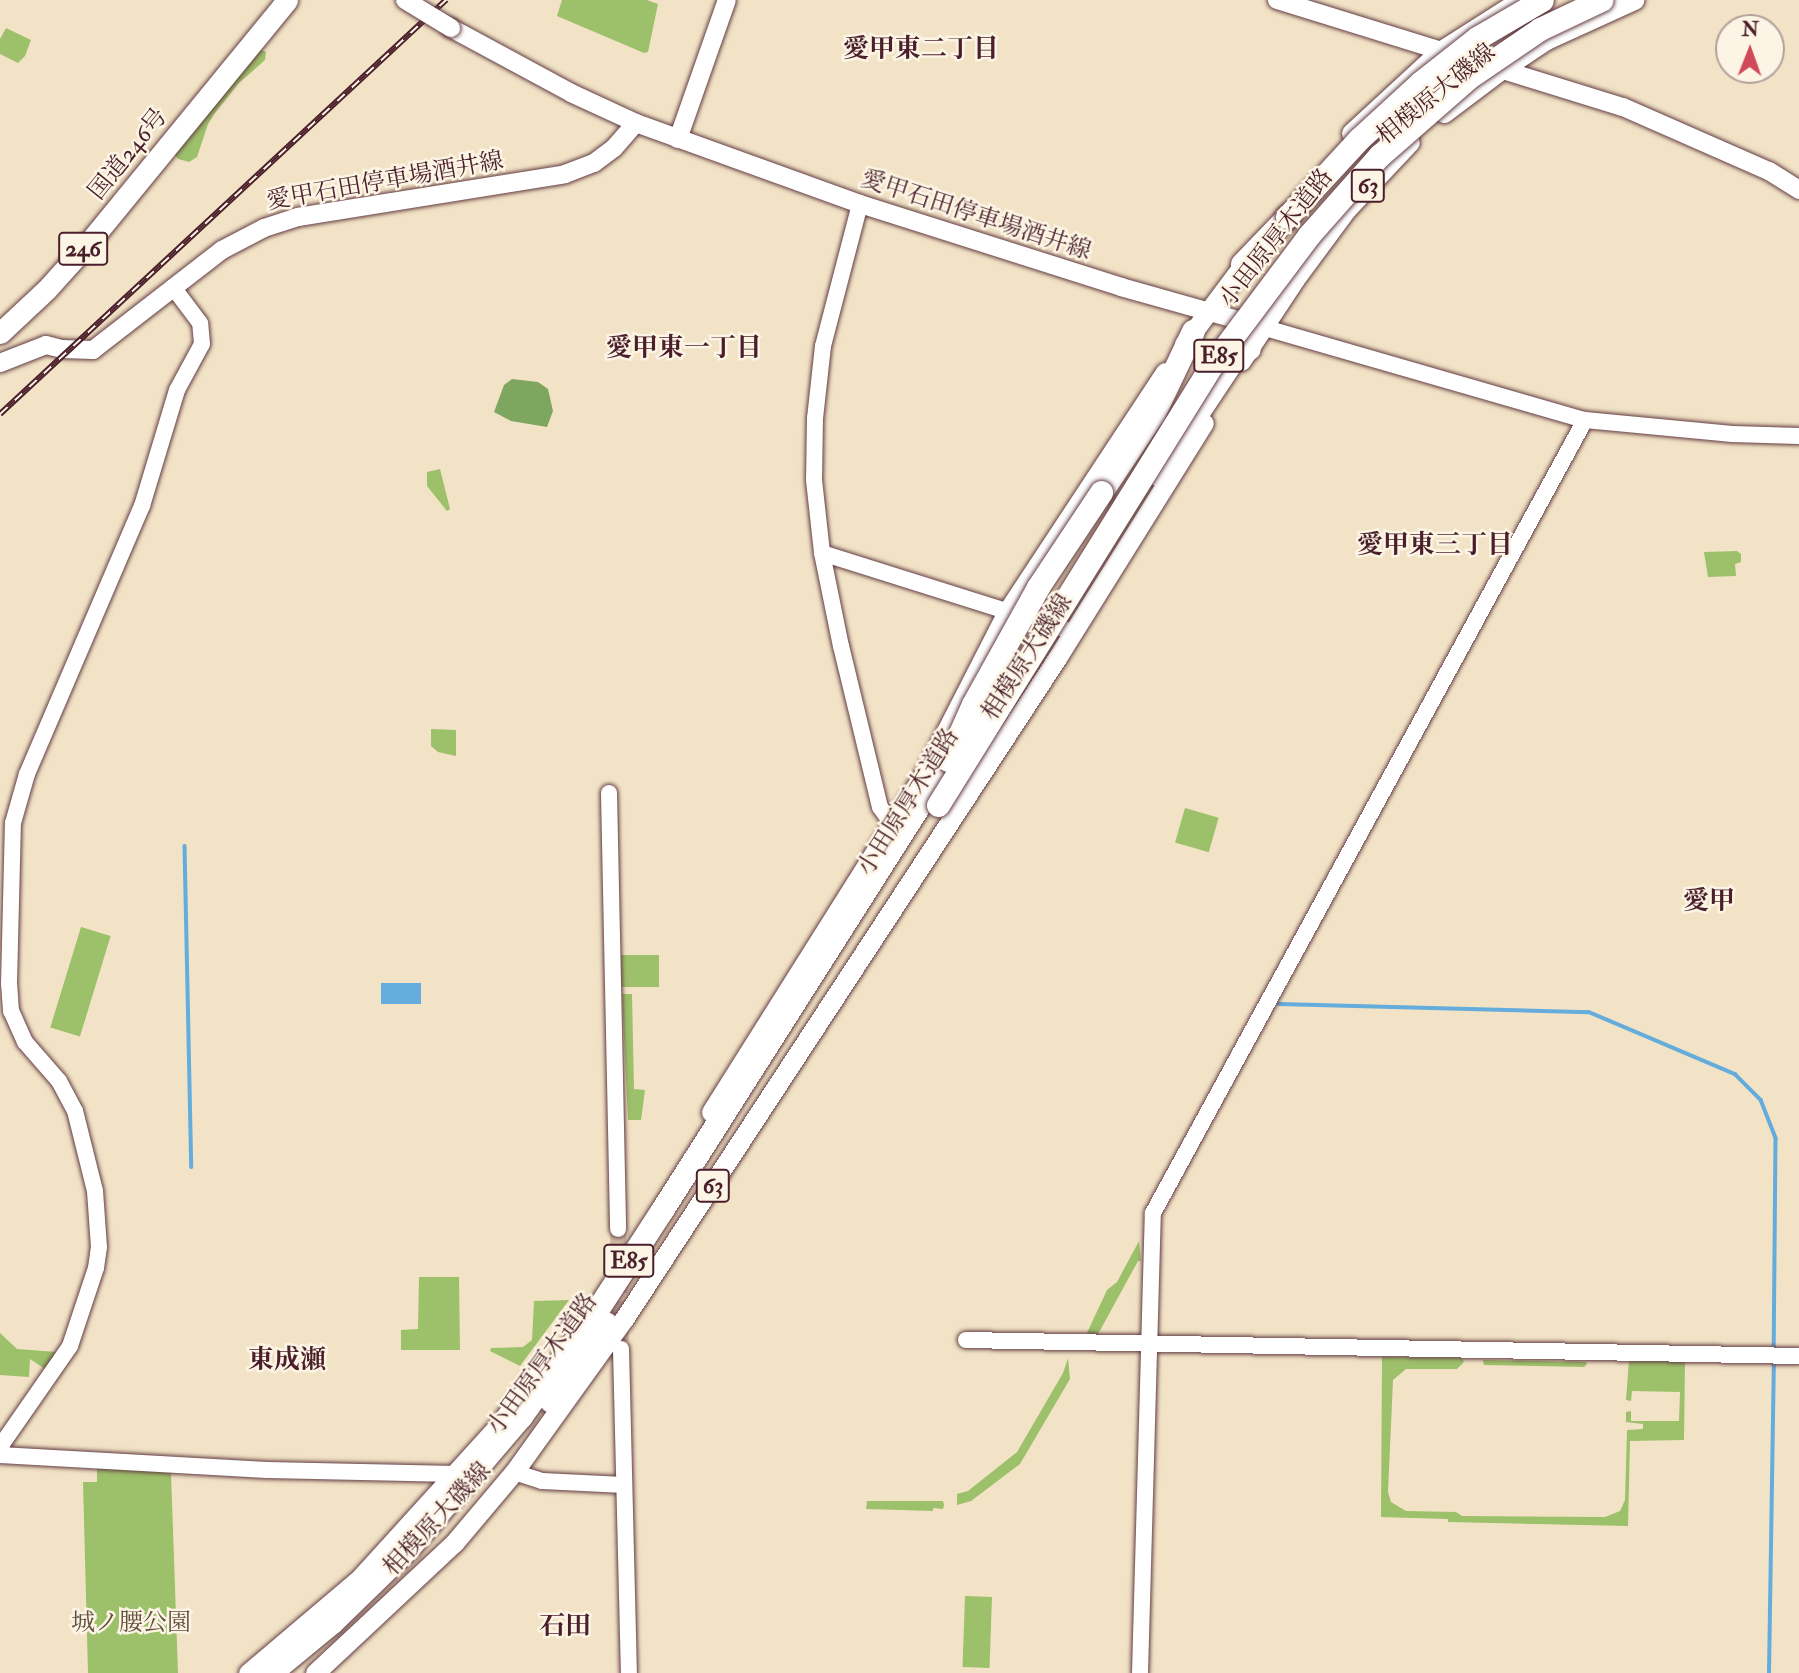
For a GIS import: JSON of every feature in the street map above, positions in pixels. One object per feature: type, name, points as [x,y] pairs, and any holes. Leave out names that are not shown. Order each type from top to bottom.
[{"type":"highway","name":"国道246号","points":[[0,333],[47,289],[90,240],[288,0]]},
{"type":"highway","points":[[1242,264],[1359,139],[1421,82],[1477,38],[1542,0]]},
{"type":"highway","name":"小田原厚木道路","points":[[292,1673],[398,1579],[455,1518],[532,1428],[586,1353],[668,1229],[931,801],[947,760],[1201,360],[1296,229],[1369,147],[1427,94],[1497,41],[1569,0]]},
{"type":"highway","name":"小田原厚木道路","points":[[270,1673],[332,1622],[410,1547],[521,1416],[612,1288],[931,801],[1002,702],[1213,363],[1301,245],[1354,181],[1404,132],[1483,66],[1540,29],[1601,0]]},
{"type":"highway","points":[[947,760],[973,704],[1038,587],[1154,413],[1193,331]]},
{"type":"highway","points":[[1002,702],[1059,632],[1157,474],[1232,361],[1249,348]]},
{"type":"main road","name":"愛甲石田停車場酒井線","points":[[405,0],[571,93],[636,123],[860,204],[1262,327]]},
{"type":"main road","points":[[678,139],[727,0]]},
{"type":"main road","points":[[1277,0],[1623,107],[1769,171],[1799,190]]},
{"type":"main road","name":"相模原大磯線","points":[[248,1673],[361,1577],[498,1426],[580,1316],[925,772],[1008,610],[1193,331],[1242,264],[1319,167],[1371,112],[1440,51],[1520,0]]},
{"type":"main road","name":"相模原大磯線","points":[[315,1673],[454,1543],[514,1472],[624,1319],[1073,632],[1262,327],[1309,259],[1372,181],[1403,148],[1500,70],[1584,21],[1634,0]]},
{"type":"main road","name":"愛甲石田停車場酒井線","points":[[0,363],[46,345],[61,349],[93,350],[232,243],[271,225],[298,217],[565,174],[594,163],[614,148],[636,123]]},
{"type":"street","points":[[860,204],[831,309],[817,395],[814,480],[822,553],[880,807],[892,824]]},
{"type":"street","points":[[173,287],[200,323],[203,335],[201,346],[177,390],[142,506],[23,782],[13,823],[9,984],[11,1011],[25,1042],[59,1081],[75,1111],[95,1191],[99,1247],[96,1268],[70,1346],[2,1444],[0,1455],[267,1470],[456,1474]]},
{"type":"street","points":[[1262,327],[1585,420],[1732,434],[1799,436]]},
{"type":"street","points":[[1140,1673],[1147,1343],[1153,1213],[1585,420]]},
{"type":"street","points":[[822,553],[1073,632]]},
{"type":"street","points":[[609,793],[618,1229]]},
{"type":"street","points":[[966,1340],[1799,1356]]},
{"type":"street","points":[[621,1349],[629,1673]]},
{"type":"street","points":[[514,1472],[542,1481],[625,1485]]},
{"type":"street","points":[[426,1475],[437,1485],[438,1494]]},
{"type":"green space","points":[[562,0],[647,0],[658,4],[648,52],[644,53],[557,16]]},
{"type":"green space","points":[[6,28],[31,40],[25,56],[18,63],[0,54],[0,39]]},
{"type":"green space","points":[[259,49],[266,52],[265,60],[239,83],[215,113],[208,124],[197,157],[189,162],[178,159],[174,153]]},
{"type":"green space","points":[[512,379],[538,382],[548,389],[553,411],[547,427],[511,421],[494,412],[504,385]]},
{"type":"green space","points":[[440,469],[450,509],[447,511],[427,486],[427,472]]},
{"type":"green space","points":[[1737,551],[1741,554],[1741,562],[1735,564],[1736,576],[1708,577],[1704,552]]},
{"type":"green space","points":[[431,729],[456,730],[456,756],[438,752],[431,746]]},
{"type":"green space","points":[[1185,808],[1219,818],[1209,852],[1175,843]]},
{"type":"green space","points":[[81,927],[111,936],[80,1036],[50,1027]]},
{"type":"green space","points":[[621,955],[659,955],[659,987],[621,987]]},
{"type":"green space","points":[[622,994],[632,994],[634,1089],[645,1090],[641,1120],[628,1120]]},
{"type":"green space","points":[[1139,1241],[1141,1261],[1138,1261],[1097,1336],[1086,1335],[1107,1290],[1117,1282]]},
{"type":"green space","points":[[419,1277],[459,1277],[460,1350],[401,1350],[401,1330],[418,1329]]},
{"type":"green space","points":[[569,1300],[520,1366],[490,1351],[491,1348],[523,1347],[532,1340],[534,1301]]},
{"type":"green space","points":[[0,1333],[17,1349],[57,1352],[45,1369],[30,1359],[29,1377],[0,1375]]},
{"type":"green space","points":[[1382,1357],[1462,1358],[1464,1362],[1457,1369],[1406,1369],[1393,1380],[1388,1492],[1391,1502],[1406,1511],[1456,1512],[1462,1516],[1605,1517],[1620,1511],[1625,1500],[1627,1430],[1643,1429],[1643,1424],[1626,1422],[1626,1412],[1631,1411],[1631,1421],[1679,1421],[1680,1392],[1632,1391],[1631,1401],[1626,1400],[1629,1360],[1685,1362],[1684,1440],[1630,1441],[1628,1526],[1448,1522],[1448,1519],[1381,1517]]},
{"type":"green space","points":[[1068,1358],[1070,1379],[1020,1464],[971,1501],[957,1505],[957,1494],[968,1491],[1017,1452],[1063,1373]]},
{"type":"green space","points":[[1483,1360],[1587,1364],[1584,1367],[1484,1365]]},
{"type":"green space","name":"城ノ腰公園","points":[[97,1468],[171,1473],[178,1673],[88,1673],[83,1482],[97,1482]]},
{"type":"green space","points":[[867,1501],[943,1501],[944,1505],[943,1509],[933,1508],[933,1511],[866,1509]]},
{"type":"green space","points":[[965,1596],[992,1597],[990,1668],[963,1667]]},
{"type":"water","points":[[381,983],[421,983],[421,1004],[381,1004]]},
{"type":"waterway","points":[[185,846],[192,1167]]},
{"type":"waterway","points":[[1279,1004],[1589,1012],[1735,1074],[1761,1100],[1776,1138],[1774,1348]]},
{"type":"waterway","points":[[1769,1673],[1774,1363]]},
{"type":"tunnel","points":[[618,1229],[621,1349]]},
{"type":"railway","points":[[0,414],[446,0]]},
{"type":"district","name":"愛甲東二丁目","points":[[921,50]]},
{"type":"district","name":"愛甲東一丁目","points":[[684,349]]},
{"type":"district","name":"愛甲東三丁目","points":[[1435,546]]},
{"type":"district","name":"愛甲","points":[[1709,902]]},
{"type":"district","name":"東成瀬","points":[[287,1361]]},
{"type":"district","name":"石田","points":[[565,1627]]}]
